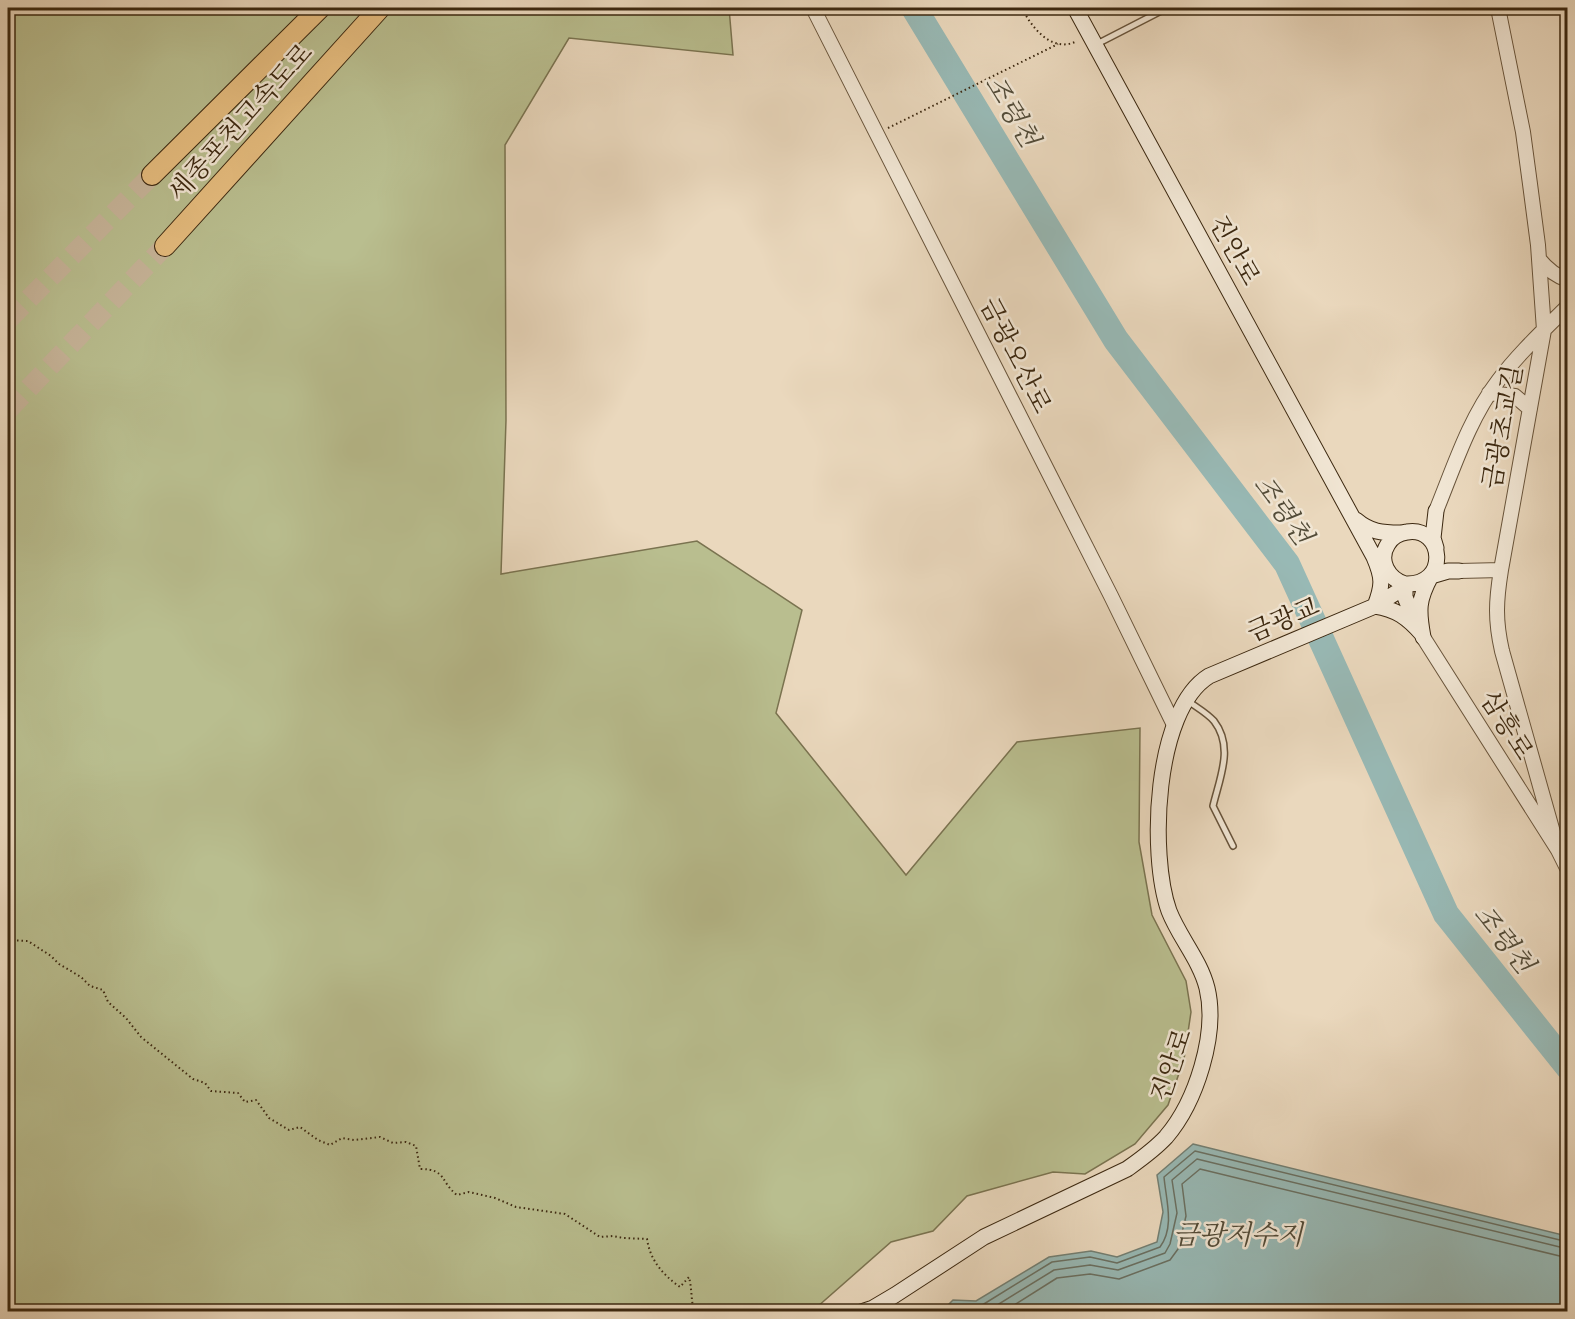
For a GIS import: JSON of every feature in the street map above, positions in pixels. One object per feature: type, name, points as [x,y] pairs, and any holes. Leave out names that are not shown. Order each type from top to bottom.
[{"type":"highway","name":"세종포천고속도로","points":[[152,175],[320,8]]},
{"type":"highway","name":"세종포천고속도로","points":[[165,246],[380,8]]},
{"type":"main road","name":"진안로","points":[[1075,8],[1362,533]]},
{"type":"main road","points":[[1375,606],[1388,578],[1384,556],[1388,543],[1422,524],[1436,511]]},
{"type":"main road","points":[[1423,636],[1419,604],[1422,592],[1437,563],[1433,538],[1436,511]]},
{"type":"main road","points":[[1352,516],[1374,531],[1417,532],[1425,536],[1445,562],[1459,571]]},
{"type":"main road","points":[[1362,533],[1393,578],[1405,584],[1414,585],[1424,582],[1431,576],[1448,570],[1459,571]]},
{"type":"main road","points":[[1362,533],[1382,579],[1381,591],[1375,606]]},
{"type":"main road","points":[[1405,584],[1408,608],[1423,636]]},
{"type":"main road","name":"금광교","points":[[1209,676],[1375,606],[1405,584]]},
{"type":"main road","points":[[1375,606],[1404,615],[1423,636]]},
{"type":"main road","name":"진안로","points":[[861,1311],[873,1308],[895,1295],[984,1237],[1128,1169],[1166,1137],[1180,1118],[1204,1057],[1210,1029],[1211,1009],[1207,987],[1169,910],[1162,882],[1158,822],[1160,789],[1174,725],[1198,682],[1209,676]]},
{"type":"street","name":"금광오산로","points":[[813,8],[1174,725]]},
{"type":"street","name":"금광초교길","points":[[1498,8],[1522,132],[1539,259],[1544,330],[1496,606],[1502,651],[1558,850]]},
{"type":"street","points":[[1539,259],[1548,270],[1559,277],[1568,279]]},
{"type":"street","points":[[1436,511],[1469,429],[1490,393],[1514,361],[1568,306]]},
{"type":"street","points":[[1490,393],[1515,396],[1530,409]]},
{"type":"street","points":[[1459,571],[1501,570]]},
{"type":"street","name":"삼흥로","points":[[1423,636],[1558,850],[1568,870]]},
{"type":"lane","points":[[1093,39],[1167,8]]},
{"type":"lane","points":[[1186,700],[1213,720],[1225,743],[1226,753],[1213,806],[1233,846]]},
{"type":"path","points":[[1022,8],[1029,21],[1043,36],[1058,44]]},
{"type":"path","points":[[886,129],[1058,44],[1093,39]]},
{"type":"path","points":[[8,940],[28,941],[81,977],[90,986],[103,990],[108,1002],[126,1018],[141,1037],[193,1079],[205,1083],[211,1091],[238,1093],[245,1101],[256,1100],[269,1118],[289,1130],[300,1127],[318,1140],[330,1145],[342,1138],[354,1140],[380,1137],[393,1143],[406,1142],[416,1146],[420,1168],[432,1169],[442,1174],[448,1188],[458,1194],[469,1192],[495,1198],[516,1207],[565,1214],[600,1237],[647,1239],[649,1252],[670,1280],[680,1287],[689,1277],[694,1311]]},
{"type":"green space","points":[[8,8],[729,8],[733,55],[569,38],[505,145],[506,420],[501,574],[697,541],[802,610],[776,713],[906,875],[1017,742],[1140,728],[1139,842],[1152,915],[1186,981],[1191,1012],[1184,1059],[1168,1105],[1135,1144],[1085,1174],[1053,1172],[967,1196],[933,1231],[891,1242],[817,1307],[743,1308],[744,1312],[460,1312],[458,1305],[447,1312],[8,1311]]},
{"type":"water","name":"금광저수지","points":[[1193,1144],[1567,1236],[1567,1311],[942,1311],[953,1300],[976,1301],[1049,1257],[1091,1251],[1117,1257],[1157,1242],[1163,1212],[1157,1175]]},
{"type":"waterway","name":"조령천","points":[[914,8],[1116,340],[1287,564],[1446,914],[1568,1067]]},
{"type":"tunnel","points":[[8,320],[152,175]]},
{"type":"tunnel","points":[[8,410],[165,246]]}]
